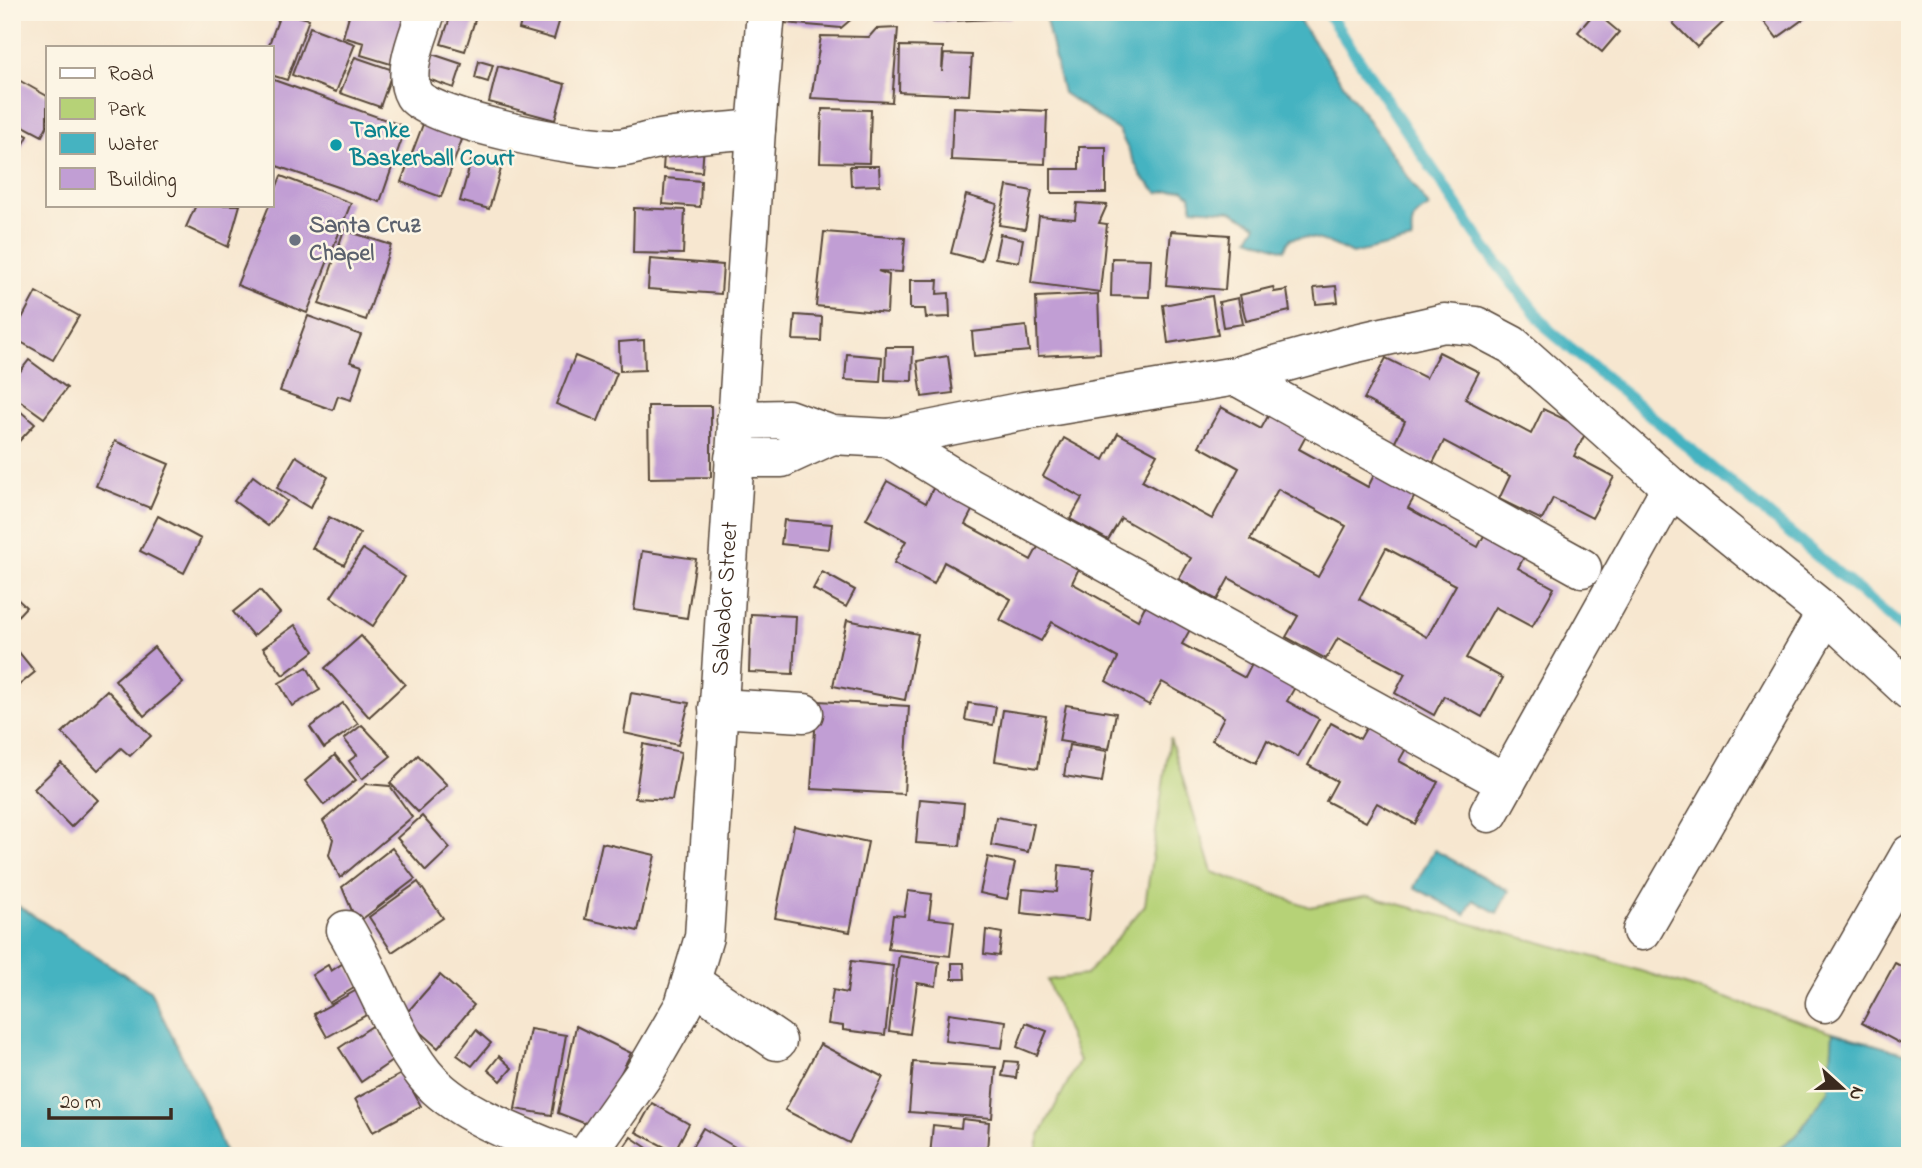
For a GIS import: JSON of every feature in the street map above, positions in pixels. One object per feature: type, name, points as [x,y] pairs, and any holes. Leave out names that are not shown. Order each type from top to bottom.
[{"type":"street","points":[[426,12],[409,79],[414,96],[427,107],[477,123],[590,148],[621,148],[659,139],[756,129]]},
{"type":"street","name":"Salvador Street","points":[[586,1156],[644,1074],[684,1005],[704,937],[736,420],[766,12]]},
{"type":"street","points":[[736,420],[788,419],[832,435],[889,438],[1024,411],[1237,376],[1352,344],[1444,323],[1476,326],[1512,345],[1671,487],[1826,612],[1910,691]]},
{"type":"street","points":[[1237,376],[1582,568]]},
{"type":"street","points":[[734,458],[782,458],[832,435]]},
{"type":"street","points":[[889,438],[1497,798],[1671,487]]},
{"type":"street","points":[[1642,931],[1826,612]]},
{"type":"street","points":[[718,708],[804,713]]},
{"type":"street","points":[[1825,1003],[1910,854]]},
{"type":"street","points":[[346,930],[368,965],[412,1058],[432,1083],[466,1107],[569,1156]]},
{"type":"street","points":[[691,982],[777,1041]]},
{"type":"green space","points":[[1170,738],[1212,872],[1310,907],[1369,896],[1609,961],[1833,1032],[1829,1090],[1796,1136],[1768,1156],[1035,1156],[1040,1135],[1079,1061],[1047,980],[1086,975],[1145,905]]},
{"type":"water","points":[[1044,12],[1293,12],[1429,207],[1414,220],[1412,240],[1352,254],[1322,240],[1306,237],[1290,239],[1284,250],[1249,238],[1257,225],[1231,211],[1192,208],[1190,195],[1183,189],[1158,193],[1141,176],[1119,131],[1063,93]]},
{"type":"water","points":[[1434,850],[1509,891],[1497,913],[1473,900],[1465,915],[1414,887]]},
{"type":"water","points":[[12,902],[150,991],[208,1109],[226,1156],[12,1156]]},
{"type":"water","points":[[1833,1032],[1910,1055],[1910,1156],[1768,1156],[1796,1136],[1829,1090]]},
{"type":"building","points":[[281,12],[309,19],[287,80],[273,76],[273,46],[268,46]]},
{"type":"building","points":[[350,12],[409,12],[394,65],[361,55],[364,43],[343,37]]},
{"type":"building","points":[[452,12],[475,20],[465,51],[441,44]]},
{"type":"building","points":[[524,12],[560,19],[554,39],[519,29]]},
{"type":"building","points":[[785,12],[855,12],[855,16],[841,28],[785,23]]},
{"type":"building","points":[[933,12],[1010,12],[1011,18],[933,22]]},
{"type":"building","points":[[1595,12],[1619,32],[1602,52],[1578,32]]},
{"type":"building","points":[[1686,12],[1726,12],[1730,16],[1697,47],[1673,23]]},
{"type":"building","points":[[1757,12],[1808,12],[1809,15],[1777,38]]},
{"type":"building","points":[[310,27],[355,44],[336,92],[292,75]]},
{"type":"building","points":[[898,28],[892,102],[811,98],[821,36],[869,37],[876,29]]},
{"type":"building","points":[[900,46],[943,47],[942,72],[944,54],[972,55],[969,95],[899,92]]},
{"type":"building","points":[[432,54],[462,64],[454,88],[425,78]]},
{"type":"building","points":[[355,57],[393,70],[380,107],[340,93]]},
{"type":"building","points":[[479,61],[493,65],[488,82],[475,78]]},
{"type":"building","points":[[498,66],[565,84],[555,120],[489,102]]},
{"type":"building","points":[[15,78],[46,95],[46,128],[42,136],[12,120],[12,84]]},
{"type":"building","name":"Tanke Baskerball Court","points":[[273,80],[406,127],[380,202],[273,165]]},
{"type":"building","points":[[953,107],[1047,111],[1045,164],[951,160]]},
{"type":"building","points":[[822,109],[871,110],[869,163],[820,162]]},
{"type":"building","points":[[425,119],[464,134],[441,197],[401,182]]},
{"type":"building","points":[[12,127],[28,136],[17,157],[12,154]]},
{"type":"building","points":[[665,141],[704,144],[702,172],[663,169]]},
{"type":"building","points":[[1079,147],[1106,147],[1106,193],[1051,193],[1051,169],[1079,169]]},
{"type":"building","points":[[471,161],[501,169],[489,209],[460,201]]},
{"type":"building","points":[[850,166],[879,166],[880,185],[851,186]]},
{"type":"building","points":[[281,176],[351,203],[307,313],[237,285],[269,206],[273,206],[273,196]]},
{"type":"building","points":[[665,178],[701,181],[700,207],[663,204]]},
{"type":"building","points":[[1007,186],[1032,191],[1025,229],[999,225]]},
{"type":"building","points":[[966,195],[997,204],[981,261],[951,253]]},
{"type":"building","points":[[1077,203],[1107,205],[1099,223],[1107,224],[1100,292],[1031,283],[1039,216],[1075,219]]},
{"type":"building","points":[[196,206],[240,206],[228,247],[186,227]]},
{"type":"building","points":[[634,208],[685,210],[683,254],[633,253]]},
{"type":"building","points":[[344,230],[391,245],[366,320],[319,304]]},
{"type":"building","points":[[1171,231],[1229,235],[1225,290],[1166,285]]},
{"type":"building","points":[[824,232],[905,238],[902,272],[878,271],[889,275],[887,313],[816,306]]},
{"type":"building","points":[[1000,234],[1023,239],[1019,262],[995,258]]},
{"type":"building","points":[[1112,258],[1151,259],[1149,297],[1111,296]]},
{"type":"building","points":[[650,259],[723,265],[721,294],[648,289]]},
{"type":"building","points":[[910,280],[938,280],[937,294],[949,293],[950,317],[926,318],[925,309],[910,309]]},
{"type":"building","points":[[1336,286],[1338,302],[1316,304],[1314,288]]},
{"type":"building","points":[[1273,287],[1274,292],[1287,290],[1290,311],[1246,321],[1240,295]]},
{"type":"building","points":[[36,292],[79,316],[53,360],[12,337]]},
{"type":"building","points":[[1098,294],[1100,353],[1038,356],[1036,297]]},
{"type":"building","points":[[1212,296],[1218,335],[1168,343],[1163,305]]},
{"type":"building","points":[[1238,298],[1243,324],[1223,327],[1219,302]]},
{"type":"building","points":[[795,315],[822,317],[821,341],[793,340]]},
{"type":"building","points":[[308,316],[361,335],[350,362],[362,366],[351,400],[338,396],[333,410],[280,391]]},
{"type":"building","points":[[1026,326],[1029,351],[974,356],[972,332]]},
{"type":"building","points":[[644,340],[645,370],[620,371],[619,342]]},
{"type":"building","points":[[886,347],[913,347],[912,381],[885,380]]},
{"type":"building","points":[[1439,352],[1479,372],[1465,399],[1531,434],[1543,409],[1587,430],[1574,456],[1614,477],[1592,518],[1553,498],[1542,520],[1499,499],[1510,476],[1444,441],[1433,463],[1394,444],[1405,421],[1364,399],[1386,358],[1426,378]]},
{"type":"building","points":[[847,354],[882,357],[880,382],[845,380]]},
{"type":"building","points":[[575,356],[617,373],[598,421],[556,404]]},
{"type":"building","points":[[948,356],[953,393],[922,397],[917,361]]},
{"type":"building","points":[[29,360],[67,388],[44,418],[12,395],[12,382]]},
{"type":"building","points":[[12,404],[35,424],[12,449]]},
{"type":"building","points":[[648,406],[711,406],[711,477],[649,478]]},
{"type":"building","points":[[1221,407],[1261,429],[1273,407],[1311,427],[1299,449],[1368,487],[1378,467],[1419,489],[1408,508],[1478,547],[1489,526],[1529,548],[1518,568],[1554,588],[1532,627],[1495,607],[1466,658],[1503,678],[1482,717],[1444,696],[1434,715],[1395,693],[1405,674],[1338,638],[1326,659],[1286,637],[1298,616],[1229,578],[1217,600],[1179,579],[1191,558],[1121,518],[1108,540],[1070,519],[1082,498],[1043,476],[1064,438],[1104,460],[1118,433],[1157,454],[1142,481],[1212,519],[1239,468],[1199,446]],"holes":[[[1278,489],[1346,526],[1318,577],[1250,540]],[[1386,548],[1456,585],[1427,637],[1359,599]]]},
{"type":"building","points":[[115,441],[169,464],[150,508],[96,486]]},
{"type":"building","points":[[296,456],[328,477],[310,508],[277,488]]},
{"type":"building","points":[[253,476],[287,501],[268,526],[234,501]]},
{"type":"building","points":[[887,481],[926,503],[936,482],[976,503],[965,524],[1031,560],[1040,543],[1081,564],[1072,583],[1138,620],[1147,602],[1192,626],[1182,644],[1245,678],[1254,660],[1298,682],[1287,701],[1319,719],[1298,757],[1267,740],[1256,763],[1212,740],[1224,717],[1162,682],[1149,705],[1106,681],[1118,658],[1052,622],[1041,641],[1000,620],[1011,599],[944,562],[934,584],[894,563],[906,541],[866,519]]},
{"type":"building","points":[[158,516],[201,539],[184,573],[140,551]]},
{"type":"building","points":[[329,517],[360,534],[344,565],[312,548]]},
{"type":"building","points":[[784,520],[832,524],[829,549],[781,544]]},
{"type":"building","points":[[363,549],[405,577],[373,626],[331,597]]},
{"type":"building","points":[[642,551],[696,559],[687,618],[634,610]]},
{"type":"building","points":[[822,572],[855,590],[846,607],[813,589]]},
{"type":"building","points":[[260,590],[280,613],[253,636],[233,612]]},
{"type":"building","points":[[12,594],[26,607],[12,622]]},
{"type":"building","points":[[751,614],[796,616],[793,674],[749,672]]},
{"type":"building","points":[[847,620],[918,634],[905,700],[833,686]]},
{"type":"building","points":[[295,625],[314,651],[283,675],[263,648]]},
{"type":"building","points":[[361,636],[405,684],[369,717],[325,668]]},
{"type":"building","points":[[14,646],[35,672],[12,691],[12,647]]},
{"type":"building","points":[[154,647],[183,683],[144,716],[115,680]]},
{"type":"building","points":[[307,667],[320,690],[292,706],[279,683]]},
{"type":"building","points":[[107,690],[151,736],[130,756],[121,748],[98,770],[62,733]]},
{"type":"building","points":[[631,693],[689,703],[678,745],[624,733]]},
{"type":"building","points":[[817,701],[909,706],[904,794],[811,789]]},
{"type":"building","points":[[343,703],[358,724],[324,748],[310,727]]},
{"type":"building","points":[[968,703],[996,707],[993,725],[965,720]]},
{"type":"building","points":[[1066,705],[1116,713],[1109,749],[1059,741]]},
{"type":"building","points":[[1003,710],[1046,716],[1038,768],[995,761]]},
{"type":"building","points":[[1331,723],[1360,739],[1369,723],[1408,745],[1399,761],[1438,782],[1415,824],[1377,803],[1366,822],[1326,801],[1337,781],[1308,765]]},
{"type":"building","points":[[362,725],[391,756],[362,779],[349,761],[357,755],[344,739]]},
{"type":"building","points":[[643,744],[681,752],[672,800],[635,798]]},
{"type":"building","points":[[1069,745],[1107,751],[1102,782],[1064,776]]},
{"type":"building","points":[[335,755],[356,780],[324,805],[305,781]]},
{"type":"building","points":[[418,755],[447,785],[418,812],[390,783]]},
{"type":"building","points":[[61,763],[98,800],[71,827],[34,789]]},
{"type":"building","points":[[366,784],[390,786],[412,817],[340,878],[329,855],[333,839],[323,821]]},
{"type":"building","points":[[920,799],[964,803],[960,846],[916,843]]},
{"type":"building","points":[[422,816],[450,848],[426,871],[397,838]]},
{"type":"building","points":[[996,817],[1034,824],[1028,852],[991,845]]},
{"type":"building","points":[[794,826],[868,842],[850,932],[775,918]]},
{"type":"building","points":[[602,843],[655,855],[638,931],[585,919]]},
{"type":"building","points":[[392,848],[415,879],[357,923],[342,887]]},
{"type":"building","points":[[988,857],[1015,863],[1007,899],[980,893]]},
{"type":"building","points":[[1059,865],[1094,869],[1089,920],[1021,913],[1023,889],[1057,892]]},
{"type":"building","points":[[418,882],[443,918],[392,952],[369,917]]},
{"type":"building","points":[[908,891],[932,894],[929,918],[954,921],[950,956],[888,949],[893,915],[904,916]]},
{"type":"building","points":[[986,930],[1002,933],[999,956],[984,954]]},
{"type":"building","points":[[899,956],[939,962],[936,986],[917,983],[910,1034],[889,1031]]},
{"type":"building","points":[[851,961],[893,966],[885,1035],[843,1030],[843,1026],[828,1024],[833,990],[847,993]]},
{"type":"building","points":[[345,962],[359,985],[329,1003],[312,975],[328,965],[331,971]]},
{"type":"building","points":[[952,963],[964,963],[965,979],[952,979]]},
{"type":"building","points":[[1895,963],[1910,971],[1910,1032],[1903,1045],[1862,1023]]},
{"type":"building","points":[[440,975],[474,1005],[438,1048],[403,1017]]},
{"type":"building","points":[[364,986],[377,1009],[327,1037],[314,1014]]},
{"type":"building","points":[[949,1013],[1006,1021],[1002,1048],[945,1041]]},
{"type":"building","points":[[1026,1023],[1047,1031],[1037,1055],[1017,1047]]},
{"type":"building","points":[[374,1025],[395,1059],[361,1082],[339,1048]]},
{"type":"building","points":[[576,1026],[631,1053],[594,1127],[558,1113]]},
{"type":"building","points":[[530,1029],[566,1035],[552,1115],[515,1109]]},
{"type":"building","points":[[476,1030],[491,1043],[472,1066],[457,1055]]},
{"type":"building","points":[[820,1044],[883,1077],[849,1143],[785,1110]]},
{"type":"building","points":[[499,1056],[512,1068],[501,1081],[488,1070]]},
{"type":"building","points":[[1005,1061],[1018,1062],[1016,1078],[1002,1076]]},
{"type":"building","points":[[913,1062],[996,1067],[992,1118],[909,1112]]},
{"type":"building","points":[[403,1073],[421,1106],[373,1132],[355,1099]]},
{"type":"building","points":[[652,1103],[689,1124],[674,1152],[636,1132]]},
{"type":"building","points":[[962,1119],[989,1122],[987,1152],[980,1151],[979,1156],[930,1156],[933,1125],[961,1128]]},
{"type":"building","points":[[703,1128],[750,1156],[687,1156]]},
{"type":"building","points":[[631,1137],[659,1156],[618,1156]]},
{"type":"waterway","points":[[1327,12],[1486,249],[1549,330],[1910,634]]},
{"type":"place","name":"Tanke Baskerball Court","points":[[336,145]]},
{"type":"place","name":"Santa Cruz Chapel","points":[[295,240]]}]
